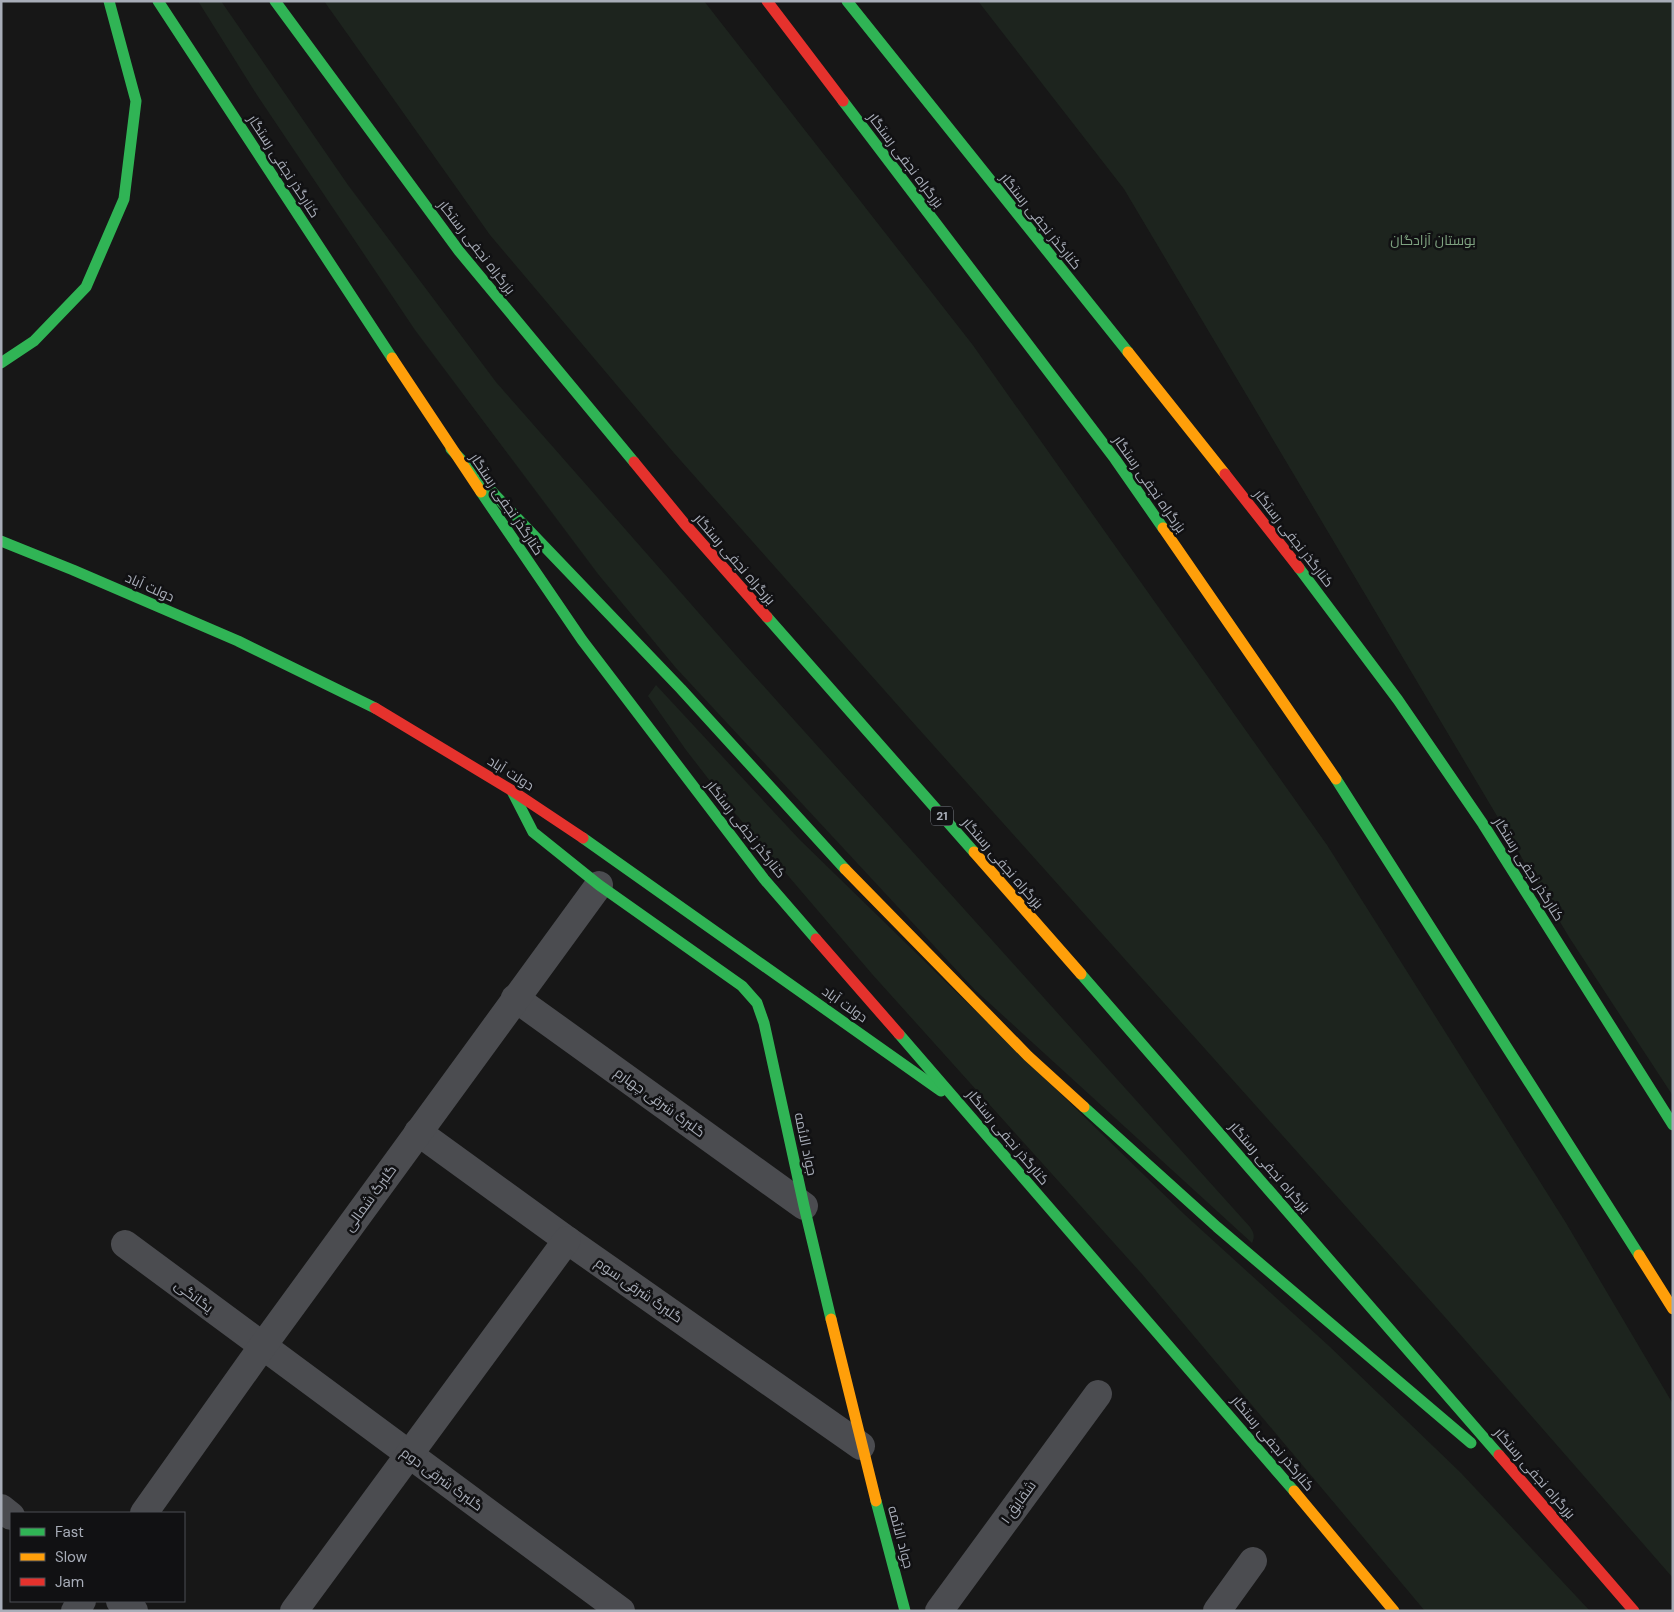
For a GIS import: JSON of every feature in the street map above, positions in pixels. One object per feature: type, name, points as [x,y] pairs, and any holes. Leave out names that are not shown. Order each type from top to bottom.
[{"type":"main road","points":[[1,363],[34,341],[86,287],[124,199],[136,101],[109,1]]},
{"type":"main road","name":"کنارگذر نجفی رستگار","points":[[158,1],[451,449],[582,640],[764,879],[1259,1449],[1394,1611]]},
{"type":"main road","name":"بزرگراه نجفی رستگار","points":[[275,1],[459,251],[684,523],[1185,1092],[1634,1611]]},
{"type":"main road","name":"بزرگراه نجفی رستگار","points":[[767,1],[1115,459],[1148,506],[1350,799],[1673,1309]]},
{"type":"main road","name":"کنارگذر نجفی رستگار","points":[[847,1],[1278,540],[1398,700],[1483,824],[1673,1125]]},
{"type":"main road","points":[[451,449],[681,689],[832,856],[1028,1056],[1217,1227],[1540,1502]]},
{"type":"main road","name":"دولت آباد","points":[[1,541],[73,570],[238,642],[377,709],[511,790],[621,864],[962,1105]]},
{"type":"main road","name":"جواد الائمه","points":[[511,790],[532,832],[599,885],[742,986],[757,1003],[764,1022],[804,1206],[861,1446],[905,1611]]},
{"type":"street","name":"گلبرگ شمالی","points":[[145,1512],[262,1347],[599,885]]},
{"type":"street","name":"گلبرگ شرقی چهارم","points":[[515,998],[804,1206]]},
{"type":"street","name":"گلبرگ شرقی سوم","points":[[418,1132],[567,1240],[861,1446]]},
{"type":"street","points":[[294,1611],[567,1240]]},
{"type":"street","name":"یگانگی","points":[[125,1244],[262,1347]]},
{"type":"street","name":"گلبرگ شرقی دوم","points":[[262,1347],[621,1611]]},
{"type":"street","name":"شقایق ۱","points":[[939,1611],[1098,1394]]},
{"type":"street","points":[[1217,1611],[1253,1561]]},
{"type":"street","points":[[121,1602],[134,1611]]},
{"type":"green space","points":[[198,1],[221,1],[348,185],[496,382],[741,661],[1250,1227],[1254,1235],[1252,1243],[975,990],[676,668],[598,574],[415,330],[257,95]]},
{"type":"green space","points":[[324,1],[704,1],[972,344],[1327,845],[1566,1223],[1673,1404],[1673,1578],[1444,1316],[674,453],[490,235]]},
{"type":"green space","name":"بوستان آزادگان","points":[[978,1],[1673,1],[1673,1096],[1569,937],[1124,189]]},
{"type":"green space","points":[[656,685],[799,839],[1184,1214],[1329,1346],[1461,1473],[1590,1611],[1425,1611],[1141,1273],[872,974],[734,812],[686,750],[648,696]]},
{"type":"traffic: fast","points":[[1,363],[34,341],[86,287],[124,199],[136,101],[109,1]]},
{"type":"traffic: fast","points":[[158,1],[392,358]]},
{"type":"traffic: fast","points":[[275,1],[459,251],[634,462]]},
{"type":"traffic: fast","points":[[847,1],[1128,352]]},
{"type":"traffic: fast","points":[[843,101],[1115,459],[1163,528]]},
{"type":"traffic: fast","points":[[451,449],[681,689],[845,869]]},
{"type":"traffic: fast","points":[[481,492],[582,640],[764,879],[816,939]]},
{"type":"traffic: fast","points":[[1,541],[238,641],[375,708]]},
{"type":"traffic: fast","points":[[1299,568],[1398,700],[1483,824],[1673,1125]]},
{"type":"traffic: fast","points":[[767,617],[974,852]]},
{"type":"traffic: fast","points":[[1336,779],[1639,1255]]},
{"type":"traffic: fast","points":[[512,791],[533,832],[599,885],[742,986],[757,1003],[764,1023],[831,1319]]},
{"type":"traffic: fast","points":[[583,838],[941,1091]]},
{"type":"traffic: fast","points":[[1081,974],[1499,1455]]},
{"type":"traffic: fast","points":[[899,1034],[1294,1491]]},
{"type":"traffic: fast","points":[[1084,1107],[1217,1227],[1471,1443]]},
{"type":"traffic: fast","points":[[876,1501],[905,1611]]},
{"type":"traffic: slow","points":[[1128,352],[1225,474]]},
{"type":"traffic: slow","points":[[392,358],[481,492]]},
{"type":"traffic: slow","points":[[1163,528],[1336,779]]},
{"type":"traffic: slow","points":[[974,852],[1081,974]]},
{"type":"traffic: slow","points":[[845,869],[1028,1056],[1084,1107]]},
{"type":"traffic: slow","points":[[1639,1255],[1673,1309]]},
{"type":"traffic: slow","points":[[831,1319],[876,1501]]},
{"type":"traffic: slow","points":[[1294,1491],[1394,1611]]},
{"type":"traffic: jam","points":[[767,1],[843,101]]},
{"type":"traffic: jam","points":[[634,462],[684,523],[767,617]]},
{"type":"traffic: jam","points":[[1225,474],[1299,568]]},
{"type":"traffic: jam","points":[[375,708],[511,790],[583,838]]},
{"type":"traffic: jam","points":[[816,939],[899,1034]]},
{"type":"traffic: jam","points":[[1499,1455],[1634,1611]]}]
